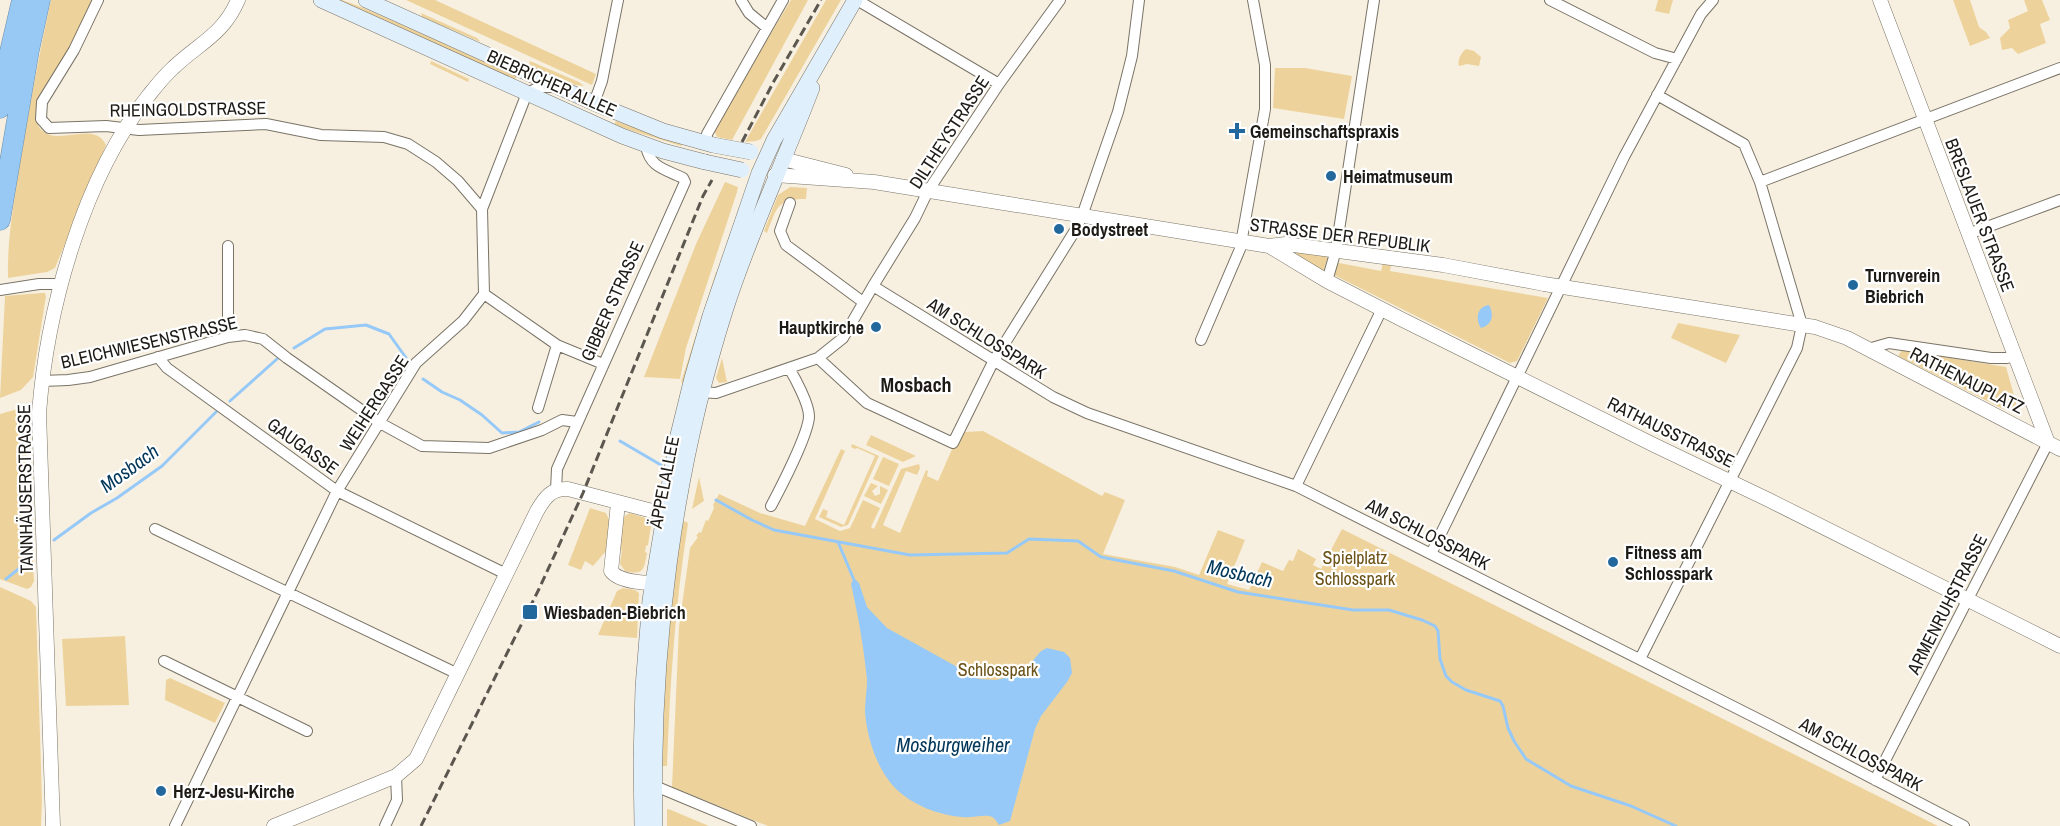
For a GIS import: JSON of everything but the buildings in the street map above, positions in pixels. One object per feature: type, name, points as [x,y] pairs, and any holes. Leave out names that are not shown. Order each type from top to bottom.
[{"type":"highway","points":[[0,108],[22,0]]},
{"type":"highway","points":[[0,220],[28,50],[40,0]]},
{"type":"main road","name":"BIEBRICHER ALLEE","points":[[321,0],[646,146],[705,162],[776,175]]},
{"type":"main road","name":"BIEBRICHER ALLEE","points":[[366,0],[594,103],[663,131],[709,145],[783,159]]},
{"type":"main road","points":[[831,38],[856,0]]},
{"type":"main road","name":"ÄPPELALLEE","points":[[656,826],[659,675],[668,577],[686,467],[695,392],[710,316],[759,173],[831,38]]},
{"type":"main road","name":"ÄPPELALLEE","points":[[642,826],[643,687],[652,582],[677,439],[763,206],[831,38]]},
{"type":"main road","points":[[586,121],[594,103]]},
{"type":"street","name":"RHEINGOLDSTRASSE","points":[[98,0],[74,50],[42,102],[41,119],[46,126],[52,129],[106,126],[139,130],[266,124],[321,135],[370,136],[397,140],[419,151],[447,170],[482,209]]},
{"type":"street","name":"TANNHÄUSERSTRASSE","points":[[53,825],[39,413],[42,381],[61,284],[92,195],[125,128],[142,103],[173,68],[221,28],[228,20],[238,0]]},
{"type":"street","points":[[594,103],[602,81],[618,0]]},
{"type":"street","points":[[741,0],[749,13],[766,27]]},
{"type":"street","points":[[709,145],[707,134],[783,0]]},
{"type":"street","points":[[856,0],[999,84]]},
{"type":"street","name":"DILTHEYSTRASSE","points":[[695,392],[716,393],[818,358],[843,338],[915,218],[928,191],[999,84],[1060,0]]},
{"type":"street","points":[[818,358],[867,403],[953,443],[993,362],[1082,216],[1118,112],[1132,56],[1139,0]]},
{"type":"street","points":[[1201,340],[1242,241],[1265,109],[1265,65],[1253,0]]},
{"type":"street","points":[[1327,281],[1336,250],[1374,0]]},
{"type":"street","points":[[1550,0],[1655,53],[1677,59]]},
{"type":"street","points":[[1431,554],[1624,157],[1701,14],[1713,0]]},
{"type":"street","name":"BRESLAUER STRASSE","points":[[1880,0],[2015,355],[2054,446]]},
{"type":"street","points":[[1760,182],[2060,68]]},
{"type":"street","points":[[558,87],[540,87],[527,93],[482,209],[484,294],[557,345],[603,364]]},
{"type":"street","points":[[1640,659],[1797,348],[1802,325],[1760,182],[1744,144],[1657,96]]},
{"type":"street","name":"GIBBER STRASSE","points":[[556,490],[557,469],[685,182],[683,178],[651,161],[646,146]]},
{"type":"street","name":"STRASSE DER REPUBLIK","points":[[783,159],[874,182],[928,191],[1269,246],[1286,244],[1443,265],[1802,325]]},
{"type":"street","name":"STRASSE DER REPUBLIK","points":[[776,175],[874,182]]},
{"type":"street","points":[[1968,234],[2060,200]]},
{"type":"street","points":[[790,203],[780,228],[781,235],[790,248],[863,302]]},
{"type":"street","points":[[228,246],[228,337]]},
{"type":"street","name":"RATHAUSSTRASSE","points":[[1269,246],[1327,281],[1382,309],[2060,646]]},
{"type":"street","points":[[0,290],[39,284],[61,284]]},
{"type":"street","name":"AM SCHLOSSPARK","points":[[873,286],[1043,392],[1087,413],[1296,486],[1640,659],[1964,826]]},
{"type":"street","name":"WEIHERGASSE","points":[[175,826],[338,491],[416,363],[463,321],[484,294]]},
{"type":"street","points":[[1296,486],[1382,309]]},
{"type":"street","name":"RATHENAUPLATZ","points":[[1802,325],[1832,332],[1868,349],[2054,446]]},
{"type":"street","name":"BLEICHWIESENSTRASSE","points":[[42,381],[90,377],[228,337],[245,335],[263,339],[380,423],[422,447],[489,448],[542,430],[562,420],[577,422]]},
{"type":"street","name":"RATHENAUPLATZ","points":[[1868,349],[1889,343],[1991,358],[2007,358],[2015,355]]},
{"type":"street","points":[[538,408],[557,345]]},
{"type":"street","name":"GAUGASSE","points":[[158,357],[167,368],[338,491],[506,574]]},
{"type":"street","points":[[771,506],[809,418],[809,412],[789,368]]},
{"type":"street","name":"ARMENRUHSTRASSE","points":[[1875,780],[1969,599],[2054,446]]},
{"type":"street","points":[[274,826],[396,776],[416,759],[506,574],[547,496],[556,490],[568,489],[664,514],[669,520],[673,540]]},
{"type":"street","points":[[618,503],[611,571],[615,576],[622,578],[652,582],[660,582],[668,577]]},
{"type":"street","points":[[155,529],[458,674]]},
{"type":"street","points":[[164,661],[307,731]]},
{"type":"street","points":[[385,826],[397,800],[396,776]]},
{"type":"street","points":[[655,786],[751,826]]},
{"type":"green space","points":[[51,0],[94,0],[74,42],[39,99],[36,113],[37,123],[40,129],[50,135],[93,134],[101,138],[106,145],[55,268],[47,272],[8,278],[15,192]]},
{"type":"green space","points":[[334,0],[342,0],[361,7],[517,75],[515,80]]},
{"type":"green space","points":[[406,0],[435,0],[596,74],[592,85]]},
{"type":"green space","points":[[791,0],[808,0],[732,140],[717,137],[715,127]]},
{"type":"green space","points":[[826,0],[841,0],[761,139],[745,142]]},
{"type":"green space","points":[[1658,0],[1673,0],[1669,14],[1655,11]]},
{"type":"green space","points":[[1953,0],[1970,0],[1979,27],[1990,38],[1970,46]]},
{"type":"green space","points":[[2024,0],[2042,0],[2050,20],[2040,24],[2046,43],[2018,54],[2012,48],[2002,50],[2000,38],[2010,28],[2008,20],[2028,11]]},
{"type":"green space","points":[[421,13],[477,38],[480,41],[422,17]]},
{"type":"green space","points":[[1466,49],[1474,51],[1481,57],[1479,66],[1467,64],[1459,66],[1460,57]]},
{"type":"green space","points":[[431,61],[469,79],[468,82],[430,64]]},
{"type":"green space","points":[[530,61],[584,86],[575,85],[529,65]]},
{"type":"green space","points":[[1275,68],[1305,68],[1352,76],[1344,119],[1273,108]]},
{"type":"green space","points":[[616,121],[682,144],[681,146],[614,125]]},
{"type":"green space","points":[[725,182],[738,187],[737,192],[686,348],[680,379],[644,377],[696,244]]},
{"type":"green space","points":[[790,187],[807,188],[806,199],[796,199],[779,206],[767,233],[764,231],[778,195]]},
{"type":"green space","points":[[1282,246],[1329,253],[1323,272]]},
{"type":"green space","points":[[1383,263],[1391,265],[1390,271],[1548,298],[1517,361],[1510,363],[1334,275],[1335,264],[1381,271]]},
{"type":"green space","points":[[717,272],[685,384],[681,382]]},
{"type":"green space","points":[[45,293],[33,377],[21,390],[0,398],[5,296]]},
{"type":"green space","points":[[1678,323],[1740,335],[1726,363],[1671,338]]},
{"type":"green space","points":[[1902,350],[2006,367],[2017,406],[2011,410],[2003,409],[1898,356]]},
{"type":"green space","points":[[722,358],[727,382],[719,383],[716,378]]},
{"type":"green space","points":[[24,409],[34,581],[27,589],[0,579],[0,414]]},
{"type":"green space","name":"Schlosspark","points":[[983,431],[1102,496],[1105,492],[1125,500],[1103,554],[1175,567],[1199,575],[1218,530],[1245,540],[1227,584],[1249,590],[1262,562],[1283,571],[1289,560],[1293,561],[1298,549],[1316,559],[1313,565],[1321,569],[1342,529],[1938,826],[768,826],[672,787],[679,627],[690,548],[698,537],[696,536],[699,532],[701,533],[706,520],[708,521],[719,494],[760,513],[805,526],[841,449],[845,451],[815,519],[840,531],[850,528],[863,500],[880,508],[871,527],[874,529],[901,469],[919,464],[917,475],[906,471],[883,525],[900,533],[926,470],[928,471],[927,476],[938,481],[953,447],[956,448],[964,432]]},
{"type":"green space","points":[[871,435],[916,456],[903,462],[866,445]]},
{"type":"green space","points":[[852,444],[879,456],[848,525],[841,527],[819,517],[823,509],[828,511],[826,517],[844,525],[875,456],[851,447]]},
{"type":"green space","points":[[883,457],[899,464],[889,486],[873,479]]},
{"type":"green space","points":[[699,477],[704,501],[692,509]]},
{"type":"green space","points":[[871,483],[878,486],[872,491],[875,496],[880,494],[880,486],[888,490],[881,504],[864,496]]},
{"type":"green space","points":[[590,508],[606,513],[611,524],[606,551],[593,566],[585,561],[581,570],[568,565]]},
{"type":"green space","points":[[630,513],[652,520],[645,563],[642,570],[636,573],[625,571],[620,564],[622,550],[619,549],[623,517]]},
{"type":"green space","points":[[681,521],[688,524],[674,645],[667,766],[661,766],[663,677]]},
{"type":"green space","points":[[0,587],[31,601],[36,607],[41,826],[0,826]]},
{"type":"green space","points":[[623,588],[639,593],[637,638],[598,635],[617,591]]},
{"type":"green space","points":[[125,636],[129,705],[66,706],[62,639]]},
{"type":"green space","points":[[170,678],[225,703],[215,723],[165,700],[166,680]]},
{"type":"green space","points":[[667,809],[671,810],[709,826],[667,826]]},
{"type":"water","points":[[1489,305],[1492,312],[1490,322],[1481,328],[1478,314],[1482,308]]},
{"type":"water","name":"Mosburgweiher","points":[[853,580],[859,583],[867,607],[887,628],[979,679],[996,680],[1013,676],[1047,648],[1064,652],[1070,658],[1072,673],[1041,716],[1035,729],[1010,821],[999,825],[994,818],[989,816],[953,816],[926,808],[902,794],[883,772],[874,753],[866,722],[867,680],[851,584]]},
{"type":"waterway","name":"Mosbach","points":[[294,348],[325,329],[366,325],[389,334],[409,362]]},
{"type":"waterway","name":"Mosbach","points":[[230,401],[277,359]]},
{"type":"waterway","name":"Mosbach","points":[[423,379],[482,415],[502,433],[519,432],[539,422]]},
{"type":"waterway","name":"Mosbach","points":[[54,540],[162,466],[216,412]]},
{"type":"waterway","name":"Mosbach","points":[[620,441],[661,465]]},
{"type":"waterway","name":"Mosbach","points":[[716,500],[774,530],[910,555],[1007,553],[1029,539],[1078,541],[1101,557],[1174,571],[1238,592],[1353,610],[1389,610],[1422,620],[1435,626],[1438,631],[1440,659],[1446,676],[1466,690],[1500,701],[1508,728],[1526,759],[1571,786],[1631,806],[1676,826]]},
{"type":"waterway","points":[[838,542],[854,580]]},
{"type":"waterway","name":"Mosbach","points":[[6,579],[31,559]]},
{"type":"railway","points":[[742,142],[821,0]]},
{"type":"railway","points":[[421,826],[539,589],[583,493],[703,196],[712,180]]},
{"type":"place","name":"Gemeinschaftspraxis","points":[[1237,131]]},
{"type":"place","name":"Heimatmuseum","points":[[1331,176]]},
{"type":"place","name":"Bodystreet","points":[[1059,229]]},
{"type":"place","name":"Turnverein Biebrich","points":[[1853,285]]},
{"type":"place","name":"Hauptkirche","points":[[876,327]]},
{"type":"place","name":"Fitness am Schlosspark","points":[[1613,562]]},
{"type":"place","name":"Wiesbaden-Biebrich","points":[[530,612]]},
{"type":"place","name":"Herz-Jesu-Kirche","points":[[161,791]]},
{"type":"district","name":"Mosbach","points":[[916,384]]},
{"type":"park label","name":"Spielplatz Schlosspark","points":[[1355,567]]}]
